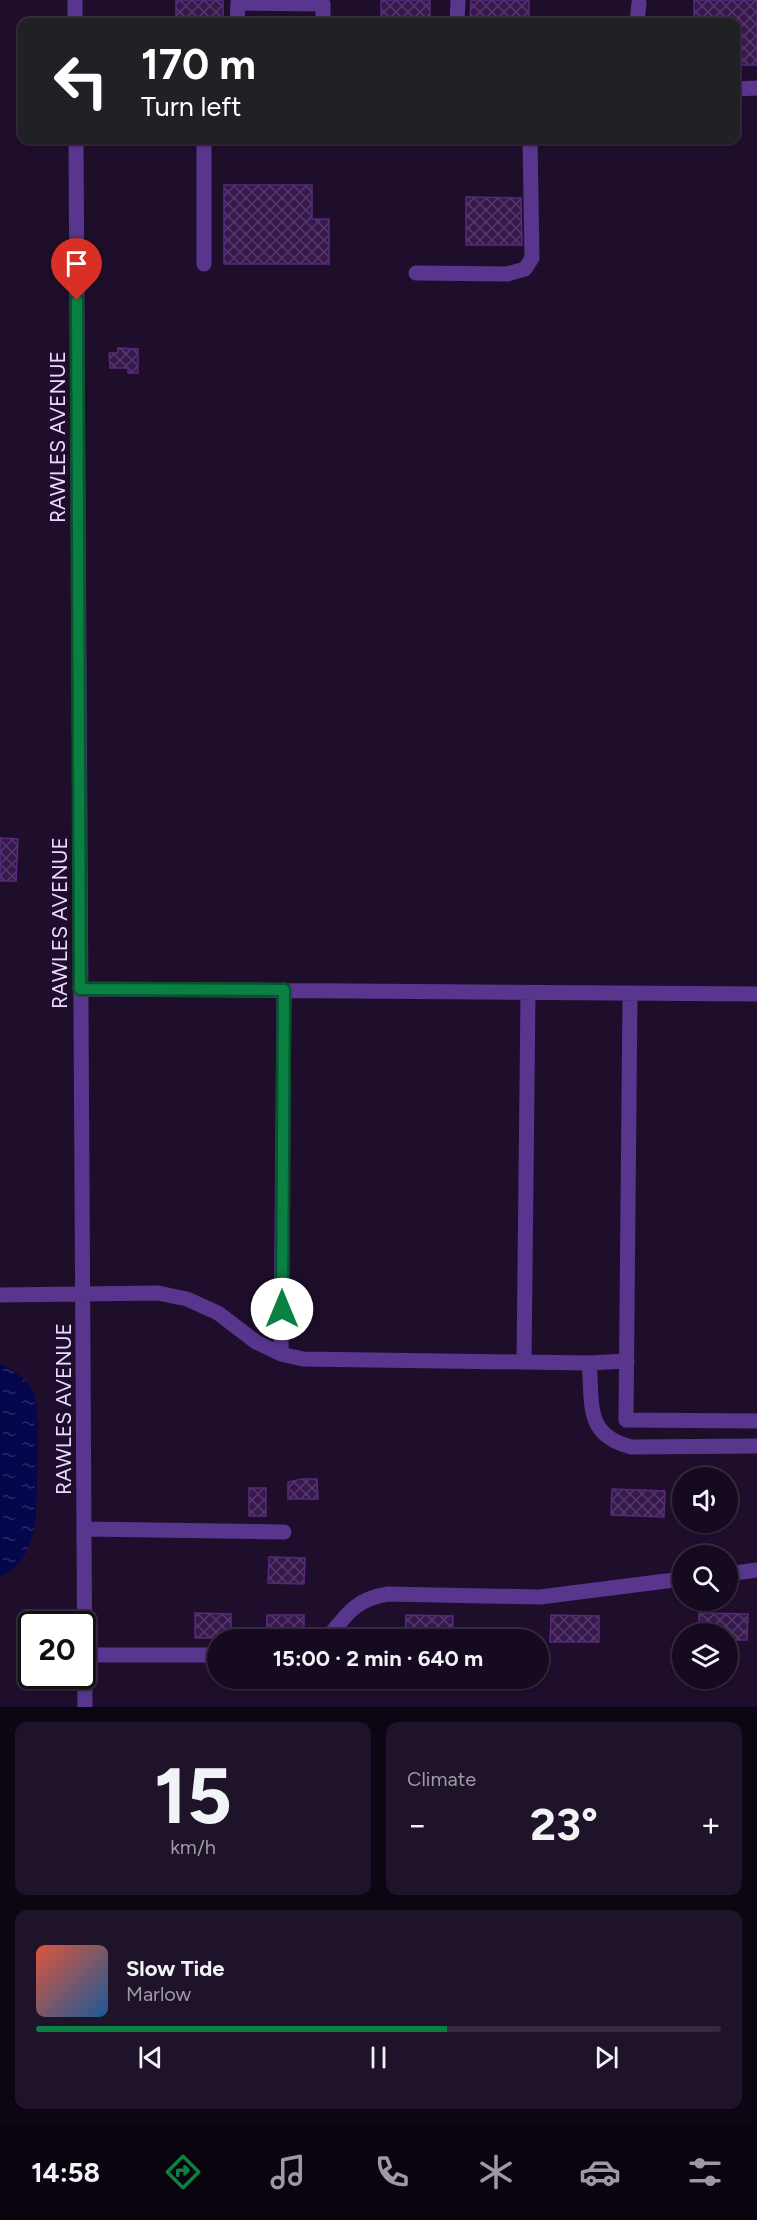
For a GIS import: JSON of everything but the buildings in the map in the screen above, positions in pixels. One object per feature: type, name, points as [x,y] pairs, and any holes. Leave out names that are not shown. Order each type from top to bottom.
[{"type":"street","points":[[75,0],[75,18]]},
{"type":"street","points":[[457,18],[458,0]]},
{"type":"street","points":[[237,18],[238,3],[323,4],[323,18]]},
{"type":"street","points":[[637,18],[639,3]]},
{"type":"street","points":[[740,89],[757,88]]},
{"type":"street","name":"RAWLES AVENUE","points":[[76,144],[85,1611]]},
{"type":"street","points":[[204,144],[204,264]]},
{"type":"street","points":[[416,273],[507,274],[525,269],[532,258],[530,144]]},
{"type":"street","points":[[80,989],[757,994]]},
{"type":"street","points":[[281,1354],[284,990]]},
{"type":"street","points":[[525,1362],[528,993]]},
{"type":"street","points":[[630,993],[626,1420],[757,1421]]},
{"type":"street","points":[[0,1295],[158,1293],[187,1299],[218,1312],[256,1342],[281,1354],[303,1359],[589,1363],[627,1361]]},
{"type":"street","points":[[589,1363],[595,1421],[602,1435],[614,1442],[631,1447],[757,1446]]},
{"type":"street","points":[[84,1529],[284,1532]]},
{"type":"street","points":[[738,1573],[757,1570]]},
{"type":"street","points":[[335,1629],[354,1606],[370,1596],[388,1594],[540,1597],[672,1580]]},
{"type":"street","points":[[96,1655],[207,1655]]},
{"type":"street","name":"RAWLES AVENUE","points":[[85,1689],[85,1707]]},
{"type":"water","points":[[0,1364],[20,1376],[32,1389],[38,1420],[38,1437],[36,1520],[32,1537],[21,1561],[0,1576]]},
{"type":"route","points":[[77,300],[80,989],[284,990],[282,1309]]}]
